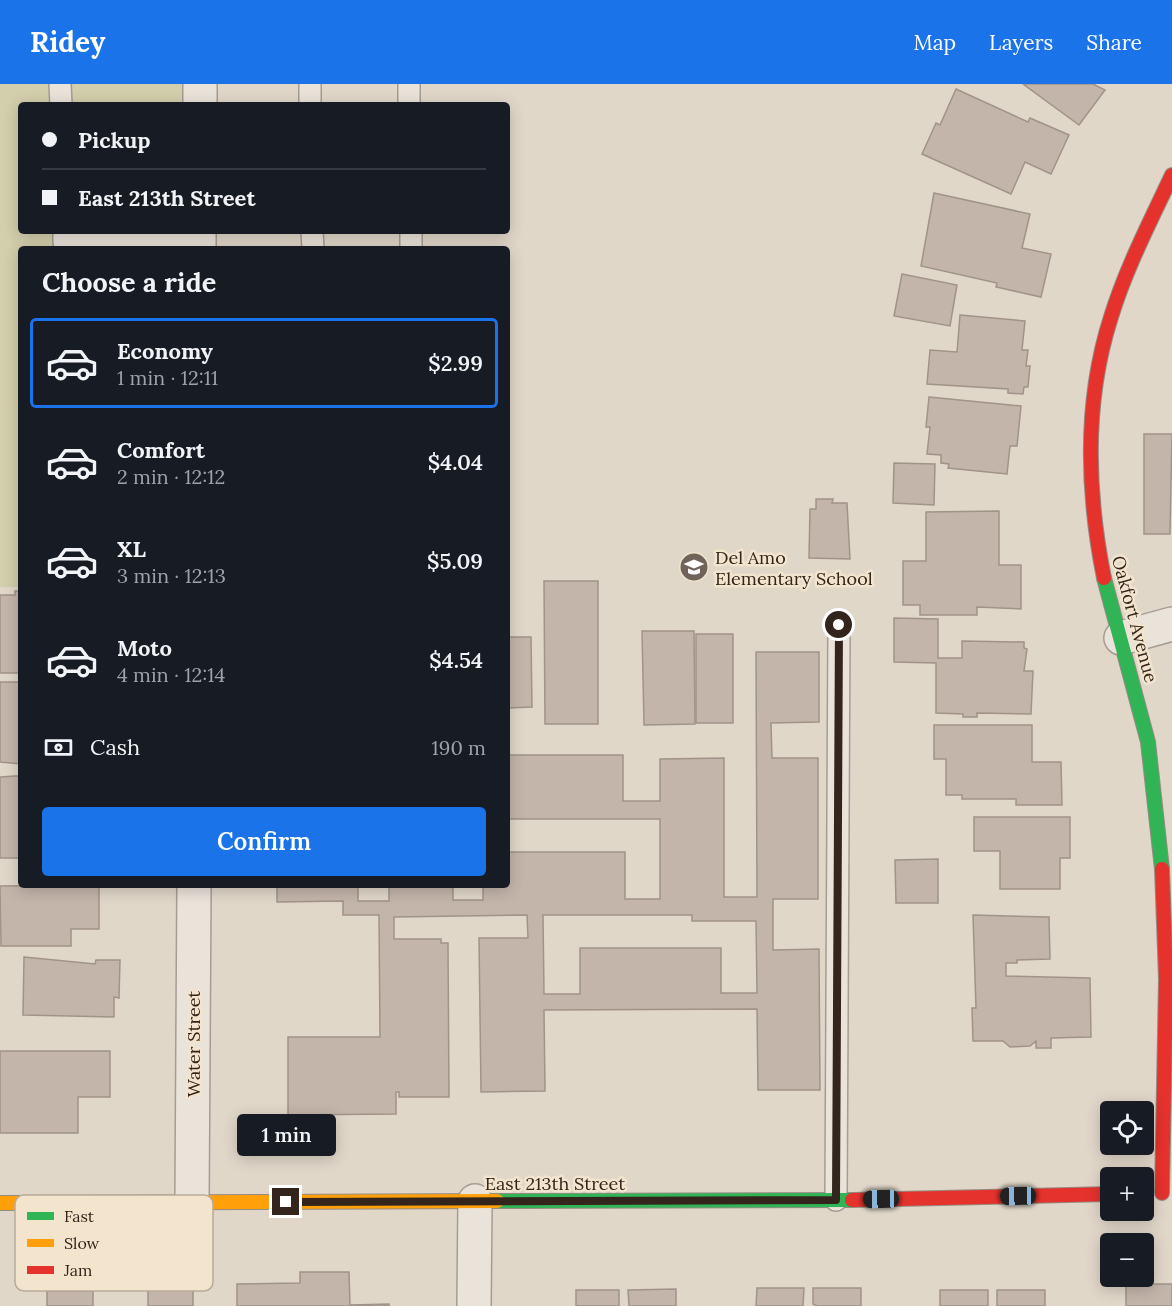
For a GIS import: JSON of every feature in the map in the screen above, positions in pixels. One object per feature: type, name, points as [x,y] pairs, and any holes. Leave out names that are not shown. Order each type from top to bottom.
[{"type":"street","points":[[200,84],[200,102]]},
{"type":"street","name":"Oakfort Avenue","points":[[1167,1193],[1166,932],[1160,849],[1151,764],[1140,704],[1106,590],[1095,537],[1092,429],[1097,375],[1110,320],[1132,259],[1172,175]]},
{"type":"street","points":[[1121,638],[1172,624]]},
{"type":"street","name":"Water Street","points":[[192,1195],[194,888]]},
{"type":"street","name":"East 213th Street","points":[[213,1203],[836,1200],[1100,1194]]},
{"type":"street","points":[[474,1306],[475,1201]]},
{"type":"lane","points":[[60,84],[61,102]]},
{"type":"lane","points":[[310,84],[310,102]]},
{"type":"lane","points":[[409,84],[409,102]]},
{"type":"lane","points":[[64,234],[64,242],[199,241]]},
{"type":"lane","points":[[836,1200],[839,625]]},
{"type":"shaded area","points":[[0,84],[195,84],[195,102],[18,102],[18,234],[194,234],[194,246],[18,246],[18,587],[0,587]]},
{"type":"building","points":[[1023,84],[1093,84],[1105,90],[1079,125]]},
{"type":"building","points":[[956,89],[1028,122],[1030,118],[1069,135],[1051,174],[1025,162],[1011,194],[922,154],[936,123],[940,125]]},
{"type":"building","points":[[934,193],[1030,214],[1022,248],[1051,254],[1041,297],[996,287],[997,283],[921,266]]},
{"type":"building","points":[[902,274],[957,285],[950,326],[894,316]]},
{"type":"building","points":[[960,315],[1025,321],[1022,350],[1028,350],[1026,366],[1030,366],[1028,387],[1024,387],[1023,394],[1008,393],[1008,389],[927,384],[930,350],[957,352]]},
{"type":"building","points":[[929,397],[1021,406],[1017,446],[1010,446],[1007,474],[948,468],[949,464],[941,463],[941,455],[927,454],[930,427],[926,427]]},
{"type":"building","points":[[1144,434],[1172,434],[1170,534],[1144,534]]},
{"type":"building","points":[[894,463],[935,464],[934,505],[893,503]]},
{"type":"building","points":[[816,499],[833,499],[832,503],[847,503],[850,559],[809,558],[810,509],[816,509]]},
{"type":"building","points":[[999,511],[999,565],[1021,565],[1021,609],[977,607],[977,615],[920,615],[920,605],[903,605],[903,561],[926,561],[926,512]]},
{"type":"building","points":[[544,581],[598,581],[598,724],[545,724]]},
{"type":"building","points":[[15,591],[18,591],[18,673],[0,673],[0,595],[15,595]]},
{"type":"building","points":[[894,618],[938,619],[938,658],[962,658],[962,641],[1024,642],[1024,648],[1027,649],[1024,671],[1033,671],[1031,714],[977,713],[977,717],[963,717],[963,714],[936,713],[936,663],[894,662]]},
{"type":"building","points":[[642,631],[694,631],[695,724],[644,725]]},
{"type":"building","points":[[696,634],[733,634],[733,723],[696,723]]},
{"type":"building","points":[[510,637],[531,637],[532,707],[510,708]]},
{"type":"building","points":[[756,652],[819,652],[819,722],[771,723],[772,758],[818,758],[818,899],[773,899],[773,950],[819,949],[820,1090],[758,1090],[757,1009],[544,1010],[545,1091],[481,1092],[479,938],[528,938],[527,915],[394,917],[394,939],[441,939],[441,943],[448,943],[449,1097],[399,1097],[399,1092],[396,1092],[396,1114],[288,1115],[288,1037],[380,1037],[379,915],[343,915],[343,901],[277,902],[277,888],[358,888],[358,901],[389,901],[389,888],[453,888],[453,900],[483,900],[483,888],[510,888],[510,852],[625,852],[625,899],[660,899],[660,819],[510,819],[510,755],[623,755],[623,801],[660,801],[660,759],[724,758],[724,897],[757,897]],"holes":[[[543,915],[692,915],[692,921],[756,921],[757,993],[721,993],[721,948],[580,948],[580,994],[544,994]]]},
{"type":"building","points":[[0,682],[18,682],[18,764],[0,762]]},
{"type":"building","points":[[934,725],[1032,725],[1032,762],[1061,762],[1062,805],[1016,805],[1016,799],[962,799],[962,795],[946,795],[946,759],[934,759]]},
{"type":"building","points":[[18,776],[18,858],[0,858],[0,777]]},
{"type":"building","points":[[974,817],[1070,817],[1070,858],[1060,858],[1060,889],[1000,889],[1000,851],[974,851]]},
{"type":"building","points":[[938,859],[938,903],[896,903],[895,860]]},
{"type":"building","points":[[0,886],[99,888],[99,929],[71,929],[71,946],[1,946]]},
{"type":"building","points":[[973,915],[1049,917],[1050,959],[1017,960],[1017,963],[1006,963],[1006,976],[1090,978],[1091,1037],[1051,1038],[1051,1048],[1036,1048],[1036,1041],[1030,1046],[1010,1047],[1003,1041],[973,1041],[972,1008],[976,1008]]},
{"type":"building","points":[[24,957],[95,964],[96,960],[120,960],[119,998],[114,997],[114,1017],[23,1015]]},
{"type":"building","points":[[0,1051],[110,1051],[110,1097],[78,1097],[78,1133],[0,1133]]},
{"type":"building","points":[[300,1272],[349,1272],[350,1305],[389,1304],[389,1306],[237,1306],[237,1284],[300,1283]]},
{"type":"building","points":[[1154,1284],[1172,1284],[1172,1306],[1126,1306],[1126,1287],[1154,1287]]},
{"type":"building","points":[[757,1288],[804,1288],[803,1306],[756,1306]]},
{"type":"building","points":[[813,1288],[861,1288],[861,1306],[817,1306],[813,1304]]},
{"type":"building","points":[[676,1289],[676,1306],[629,1306],[628,1290]]},
{"type":"building","points":[[576,1290],[619,1290],[619,1306],[576,1306]]},
{"type":"building","points":[[940,1290],[988,1290],[988,1306],[940,1306]]},
{"type":"building","points":[[997,1290],[1045,1290],[1045,1306],[997,1306]]},
{"type":"building","points":[[47,1291],[93,1291],[93,1306],[47,1306]]},
{"type":"building","points":[[148,1291],[193,1291],[193,1306],[148,1306]]},
{"type":"traffic: fast","points":[[1104,578],[1148,742],[1162,869]]},
{"type":"traffic: fast","points":[[497,1201],[852,1200]]},
{"type":"traffic: slow","points":[[213,1202],[497,1201]]},
{"type":"traffic: slow","points":[[0,1203],[15,1203]]},
{"type":"traffic: jam","points":[[1104,578],[1098,546],[1092,480],[1092,414],[1096,381],[1102,349],[1117,299],[1172,175]]},
{"type":"traffic: jam","points":[[1162,869],[1166,979],[1162,1193]]},
{"type":"traffic: jam","points":[[852,1200],[1100,1194]]},
{"type":"place","name":"Del Amo Elementary School","points":[[694,567]]},
{"type":"route","points":[[286,1202],[836,1200],[839,625]]}]
